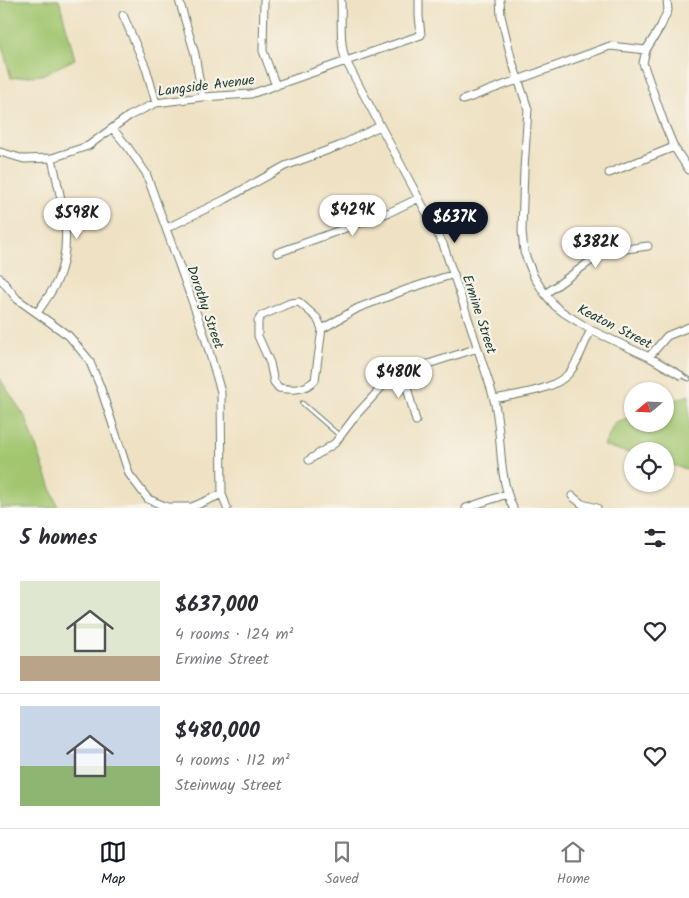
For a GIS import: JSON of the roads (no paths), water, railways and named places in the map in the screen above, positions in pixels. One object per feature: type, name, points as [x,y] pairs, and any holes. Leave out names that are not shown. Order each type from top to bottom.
[{"type":"street","points":[[179,0],[195,54],[202,97]]},
{"type":"street","points":[[264,0],[263,52],[276,86]]},
{"type":"street","name":"Ermine Street","points":[[342,0],[343,54],[443,244],[454,274],[494,399],[506,494],[513,508]]},
{"type":"street","name":"Langside Avenue","points":[[0,152],[24,160],[52,158],[88,146],[129,116],[156,103],[202,97],[251,94],[421,35],[419,0]]},
{"type":"street","name":"Keaton Street","points":[[500,0],[501,16],[528,109],[522,231],[524,252],[534,277],[555,306],[591,330],[649,357],[680,375]]},
{"type":"street","points":[[667,0],[668,10],[661,26],[646,50],[643,63],[674,147],[689,170]]},
{"type":"street","points":[[123,15],[146,68],[156,103]]},
{"type":"street","points":[[463,100],[610,46],[646,50]]},
{"type":"street","points":[[166,228],[226,199],[285,166],[339,146],[380,126]]},
{"type":"street","name":"Dorothy Street","points":[[113,129],[146,173],[204,334],[221,392],[222,494],[227,508]]},
{"type":"street","points":[[609,173],[674,147]]},
{"type":"street","points":[[37,313],[59,278],[66,248],[66,217],[52,158]]},
{"type":"street","points":[[278,253],[390,212],[419,198]]},
{"type":"street","points":[[545,294],[599,254],[648,246]]},
{"type":"street","points":[[322,329],[358,308],[454,274]]},
{"type":"street","points":[[0,278],[17,299],[69,336],[89,360],[100,386],[129,474],[148,499],[167,508],[192,507],[222,494]]},
{"type":"street","points":[[300,302],[317,318],[322,329],[315,380],[306,387],[294,391],[279,388],[274,382],[270,364],[258,336],[260,316],[290,303],[300,302]]},
{"type":"street","points":[[649,357],[667,336],[689,327]]},
{"type":"street","points":[[494,399],[545,388],[563,378],[570,372],[591,330]]},
{"type":"street","points":[[308,460],[335,443],[357,414],[390,378],[478,348]]},
{"type":"street","points":[[403,372],[416,421]]},
{"type":"street","points":[[466,508],[506,494]]},
{"type":"street","points":[[572,496],[582,504],[597,508]]},
{"type":"lane","points":[[680,375],[689,379]]},
{"type":"lane","points":[[302,403],[340,436]]}]
